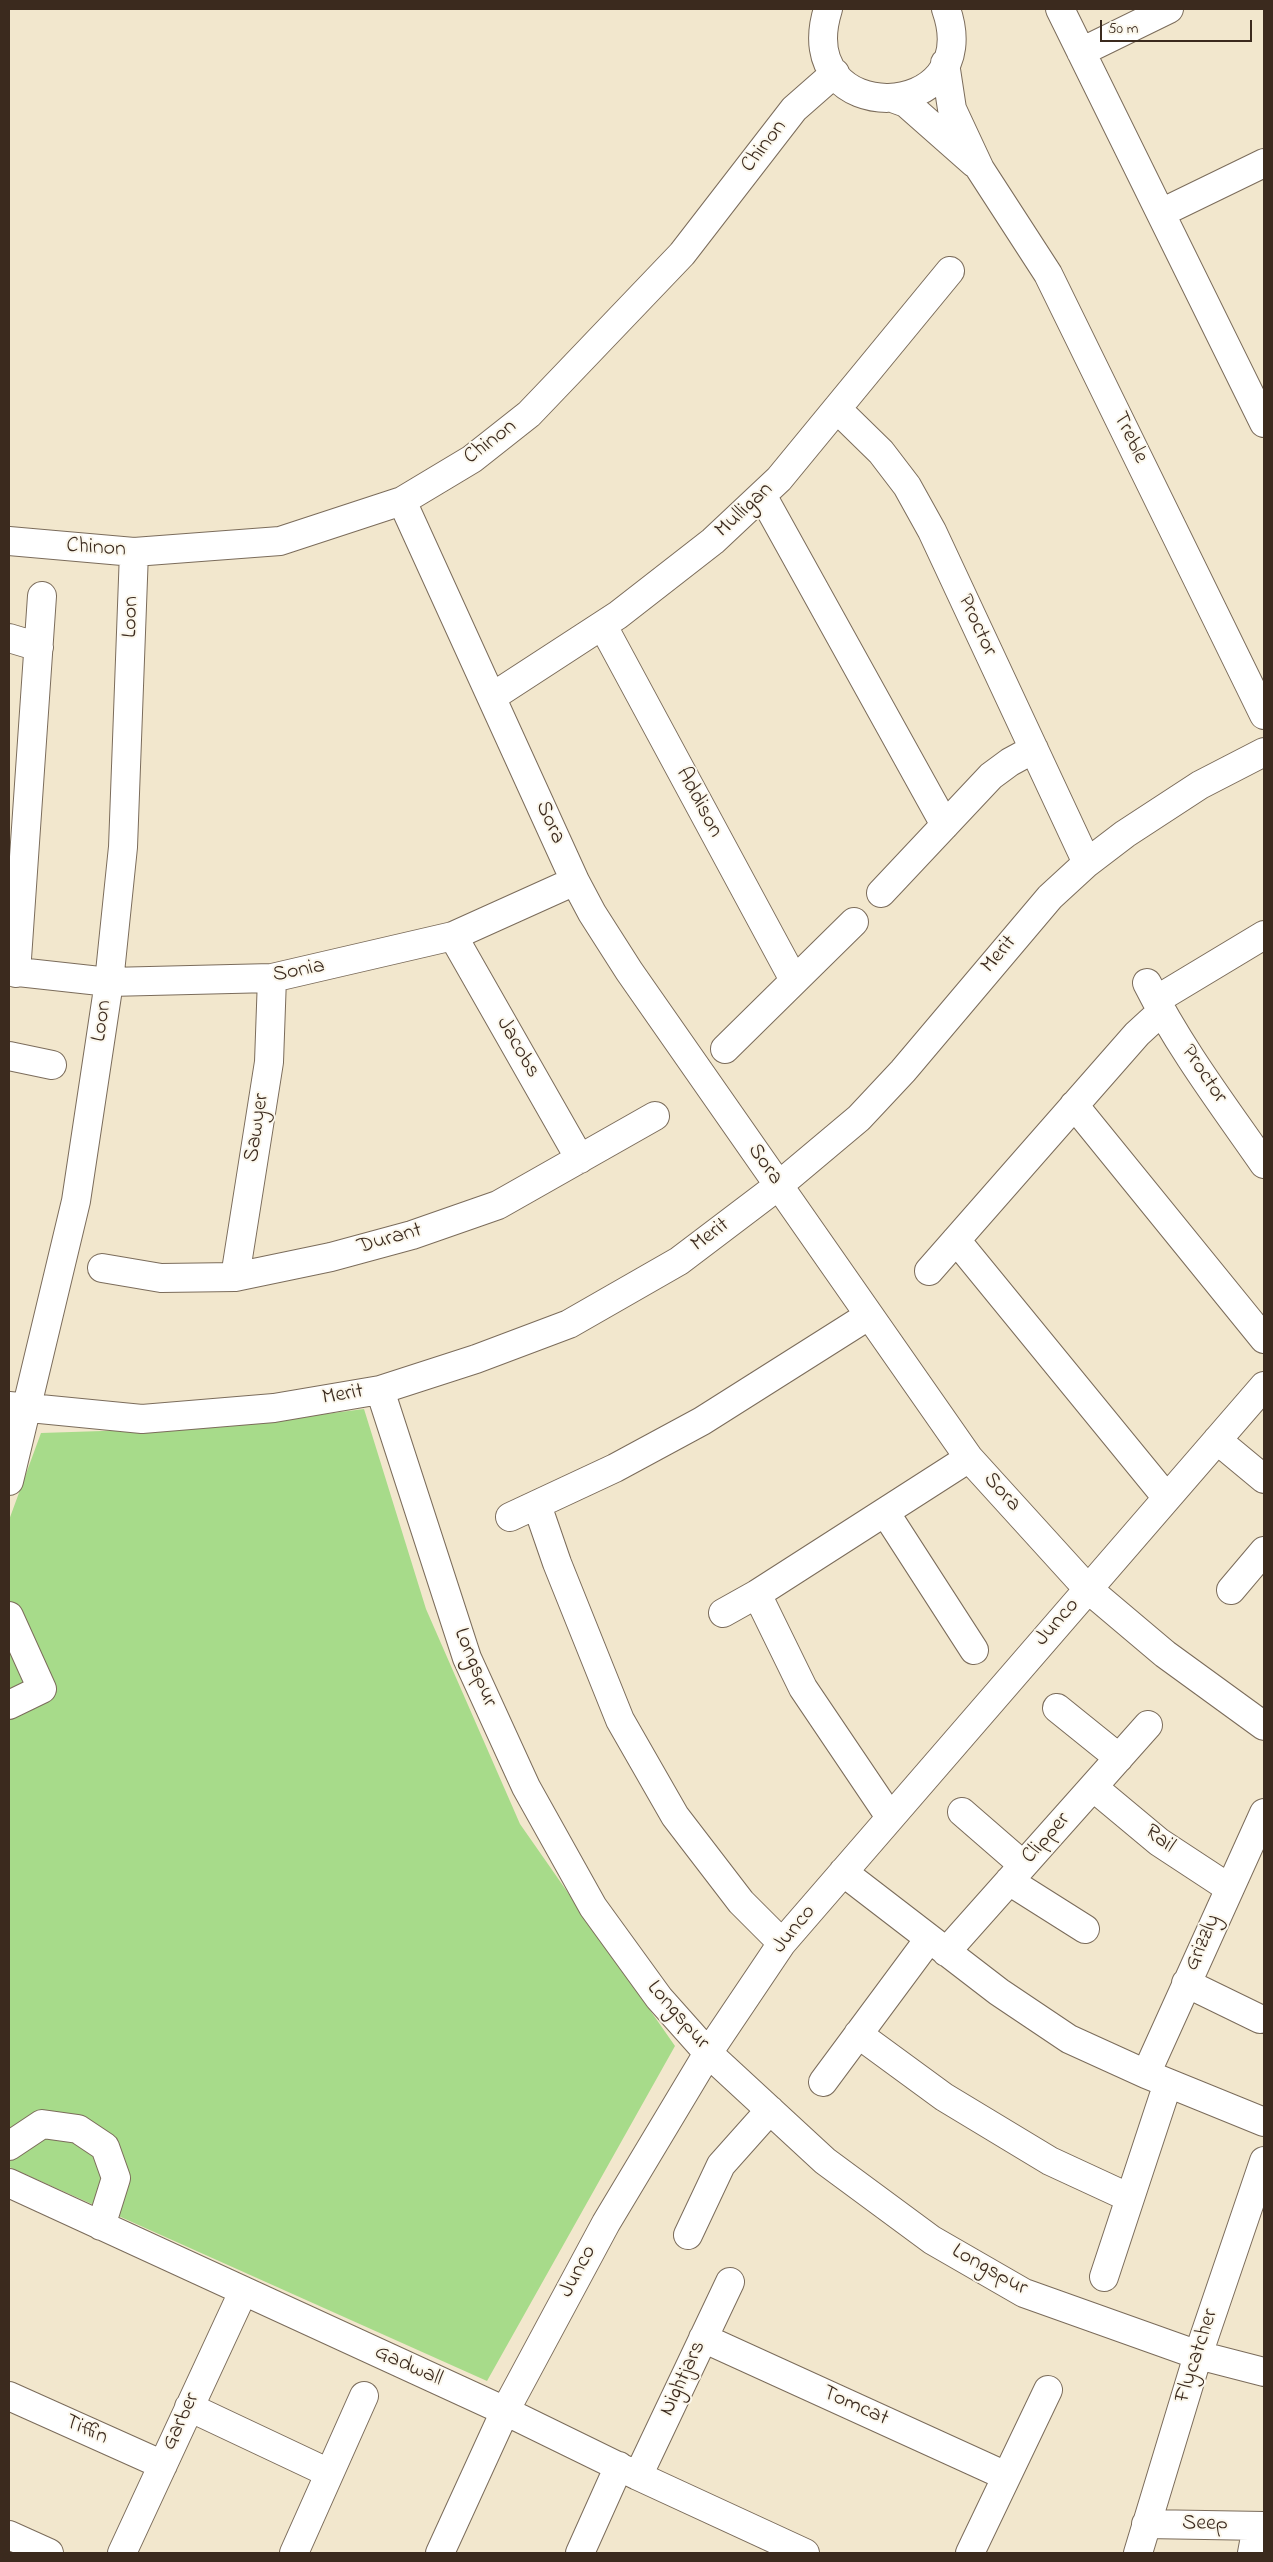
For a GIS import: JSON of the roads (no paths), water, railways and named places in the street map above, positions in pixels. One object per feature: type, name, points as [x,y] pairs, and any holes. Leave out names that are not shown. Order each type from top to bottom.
[{"type":"street","points":[[828,9],[824,24],[823,41],[827,58],[835,73],[847,85],[861,94],[878,99],[895,99],[915,93],[933,81],[946,63],[952,37],[951,14]]},
{"type":"street","points":[[1060,9],[1262,414]]},
{"type":"street","points":[[1081,52],[1169,9]]},
{"type":"street","name":"Treble","points":[[946,63],[952,109],[980,169],[1048,274],[1264,715]]},
{"type":"street","name":"Chinon","points":[[9,541],[134,552],[280,541],[402,502],[472,459],[529,414],[682,254],[794,110],[835,73]]},
{"type":"street","name":"Treble","points":[[895,99],[906,103],[980,169]]},
{"type":"street","points":[[1161,213],[1264,162]]},
{"type":"street","name":"Mulligan","points":[[492,697],[603,626],[713,541],[779,479],[950,272]]},
{"type":"street","name":"Proctor","points":[[837,409],[881,452],[907,486],[932,531],[1087,863]]},
{"type":"street","points":[[762,495],[944,825]]},
{"type":"street","name":"Sora","points":[[402,502],[575,881],[592,914],[629,971],[868,1316],[969,1458],[1088,1589],[1165,1654],[1243,1713],[1264,1726]]},
{"type":"street","name":"Loon","points":[[9,1481],[18,1407],[76,1201],[109,982],[123,848],[134,552]]},
{"type":"street","points":[[13,972],[20,761],[39,647],[42,596]]},
{"type":"street","name":"Addison","points":[[603,626],[794,980]]},
{"type":"street","points":[[9,638],[39,647]]},
{"type":"street","points":[[880,893],[991,776],[1010,762],[1034,749]]},
{"type":"street","name":"Merit","points":[[18,1407],[142,1419],[274,1408],[380,1390],[569,1324],[679,1261],[778,1186],[858,1118],[903,1071],[1050,897],[1087,863],[1125,834],[1200,785],[1264,752]]},
{"type":"street","name":"Sonia","points":[[13,972],[109,982],[272,978],[454,936],[575,881]]},
{"type":"street","points":[[725,1049],[854,922]]},
{"type":"street","points":[[929,1271],[1137,1034],[1155,998],[1264,935]]},
{"type":"street","name":"Jacobs","points":[[454,936],[580,1159]]},
{"type":"street","name":"Sawyer","points":[[235,1277],[269,1062],[272,978]]},
{"type":"street","name":"Proctor","points":[[1155,998],[1264,1164]]},
{"type":"street","points":[[9,1056],[52,1065]]},
{"type":"street","points":[[1074,1106],[1264,1339]]},
{"type":"street","name":"Durant","points":[[102,1268],[161,1278],[235,1277],[331,1257],[412,1236],[498,1205],[655,1116]]},
{"type":"street","points":[[956,1240],[1167,1498]]},
{"type":"street","points":[[510,1517],[616,1468],[702,1421],[868,1316]]},
{"type":"street","name":"Junco","points":[[440,2553],[505,2411],[606,2223],[708,2053],[782,1943],[1264,1386]]},
{"type":"street","name":"Longspur","points":[[380,1390],[467,1658],[526,1787],[593,1906],[658,1998],[708,2053],[825,2161],[932,2240],[1015,2288],[1124,2330],[1198,2355],[1264,2372]]},
{"type":"street","points":[[1217,1440],[1264,1479]]},
{"type":"street","points":[[723,1613],[757,1594],[969,1458]]},
{"type":"street","points":[[536,1505],[557,1563],[620,1720],[675,1816],[741,1902],[782,1943]]},
{"type":"street","points":[[885,1512],[974,1650]]},
{"type":"street","points":[[1231,1590],[1264,1551]]},
{"type":"street","points":[[757,1594],[803,1688],[890,1817]]},
{"type":"street","points":[[9,1616],[42,1689],[9,1705]]},
{"type":"street","points":[[1057,1708],[1119,1758]]},
{"type":"street","name":"Clipper","points":[[823,2082],[858,2034],[937,1945],[1016,1873],[1148,1725]]},
{"type":"street","name":"Rail","points":[[1093,1787],[1159,1842],[1230,1888]]},
{"type":"street","points":[[962,1812],[1016,1873],[1085,1929]]},
{"type":"street","name":"Grizzly","points":[[1104,2277],[1130,2198],[1157,2079],[1186,1983],[1230,1888],[1255,1857],[1264,1813]]},
{"type":"street","points":[[842,1872],[999,1992],[1069,2039],[1157,2079],[1264,2122]]},
{"type":"street","points":[[1186,1983],[1260,2019]]},
{"type":"street","points":[[858,2034],[952,2102],[1050,2161],[1130,2198]]},
{"type":"street","points":[[688,2235],[721,2165],[770,2110]]},
{"type":"street","points":[[9,2146],[42,2124],[78,2129],[106,2147],[116,2178],[101,2226]]},
{"type":"street","name":"Flycatcher","points":[[1138,2553],[1198,2355],[1262,2174]]},
{"type":"street","name":"Gadwall","points":[[9,2183],[505,2411],[628,2471],[805,2553]]},
{"type":"street","name":"Nightjars","points":[[580,2553],[703,2338],[730,2282]]},
{"type":"street","name":"Garber","points":[[122,2553],[243,2292]]},
{"type":"street","name":"Tomcat","points":[[703,2338],[1006,2476]]},
{"type":"street","points":[[970,2553],[1048,2390]]},
{"type":"street","name":"Tiffin","points":[[9,2396],[163,2465]]},
{"type":"street","points":[[294,2553],[364,2396]]},
{"type":"street","points":[[189,2407],[329,2473]]},
{"type":"street","name":"Seep","points":[[1146,2524],[1261,2526]]},
{"type":"street","points":[[1252,2553],[1261,2526]]},
{"type":"street","points":[[9,2535],[49,2553]]}]
